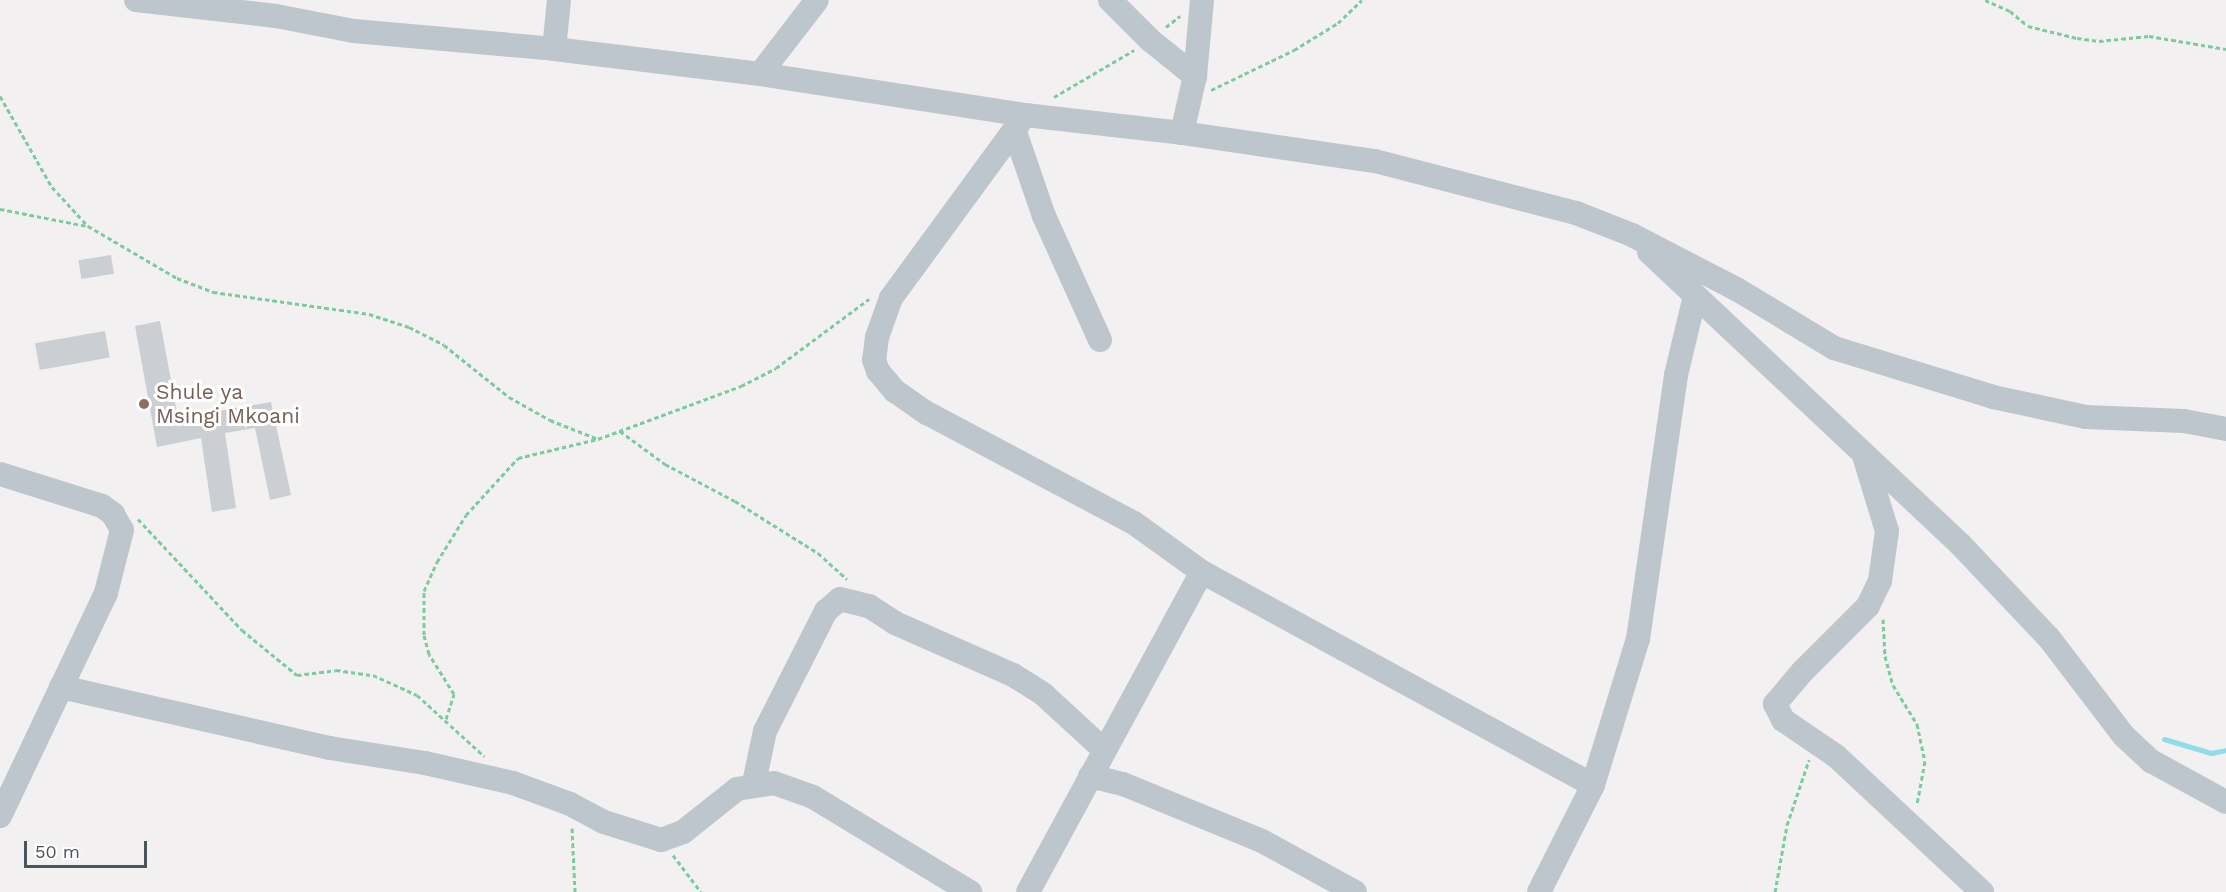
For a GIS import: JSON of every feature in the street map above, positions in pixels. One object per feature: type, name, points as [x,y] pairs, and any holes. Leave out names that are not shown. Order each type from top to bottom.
[{"type":"street","points":[[138,0],[276,16],[354,31],[554,49],[760,74],[1020,123],[1182,132],[1375,161],[1576,213],[1632,235],[1738,290],[1834,348],[1993,397],[2086,417],[2184,421],[2226,429]]},
{"type":"street","points":[[554,49],[559,0]]},
{"type":"street","points":[[760,74],[817,0]]},
{"type":"street","points":[[1110,0],[1150,40],[1195,76]]},
{"type":"street","points":[[1182,132],[1195,76],[1202,0]]},
{"type":"street","points":[[1020,123],[891,298],[874,360],[895,390],[927,413],[1134,523],[1202,572],[1593,785]]},
{"type":"street","points":[[1020,123],[1044,216],[1100,340]]},
{"type":"street","points":[[1632,235],[1865,459],[1960,544],[2049,638],[2124,736],[2151,761],[2226,802]]},
{"type":"street","points":[[1539,892],[1593,785],[1638,639],[1676,375],[1695,296]]},
{"type":"street","points":[[1865,459],[1887,531],[1880,581],[1868,606],[1802,672],[1774,704],[1783,720],[1815,744],[1836,756],[1923,840],[1982,892]]},
{"type":"street","points":[[0,474],[82,498],[113,514],[122,530],[117,562],[0,816]]},
{"type":"street","points":[[1028,892],[1103,749],[1202,572]]},
{"type":"street","points":[[754,783],[765,731],[826,610],[840,599],[869,606],[895,623],[1033,688],[1103,749]]},
{"type":"street","points":[[61,687],[330,748],[394,761],[425,763],[513,783],[570,804],[604,822],[661,840],[683,832],[737,789],[754,783],[774,783],[813,797],[970,892]]},
{"type":"street","points":[[1090,776],[1123,784],[1262,841],[1355,892]]},
{"type":"path","points":[[1188,102],[1294,50],[1338,22],[1362,0]]},
{"type":"path","points":[[1985,0],[2010,11],[2028,26],[2077,38],[2099,41],[2149,36],[2226,49]]},
{"type":"path","points":[[1020,123],[1150,40],[1181,15]]},
{"type":"path","points":[[0,96],[52,187],[88,226],[177,278],[213,292],[369,314],[409,327],[444,345],[509,397],[550,420],[598,439]]},
{"type":"path","points":[[0,209],[88,226]]},
{"type":"path","points":[[446,718],[454,694],[429,654],[424,635],[424,591],[437,562],[466,515],[518,458],[598,439],[741,386],[776,368],[865,301],[881,295],[891,298]]},
{"type":"path","points":[[621,431],[665,464],[735,501],[818,553],[869,606]]},
{"type":"path","points":[[113,514],[141,520],[242,630],[297,675],[336,670],[373,675],[417,695],[446,718],[488,759]]},
{"type":"path","points":[[1882,617],[1885,656],[1893,685],[1917,724],[1925,760],[1917,802],[1923,840]]},
{"type":"path","points":[[1775,892],[1787,825],[1815,744]]},
{"type":"path","points":[[570,804],[575,892]]},
{"type":"path","points":[[661,840],[701,892]]},
{"type":"building","points":[[111,255],[114,274],[81,279],[78,260]]},
{"type":"building","points":[[160,321],[178,418],[271,402],[291,495],[270,500],[255,428],[225,433],[236,508],[212,512],[201,438],[157,447],[135,326]]},
{"type":"building","points":[[105,331],[110,358],[40,370],[35,343]]},
{"type":"waterway","points":[[2164,739],[2211,753],[2226,750]]},
{"type":"place","name":"Shule ya Msingi Mkoani","points":[[144,404]]}]
